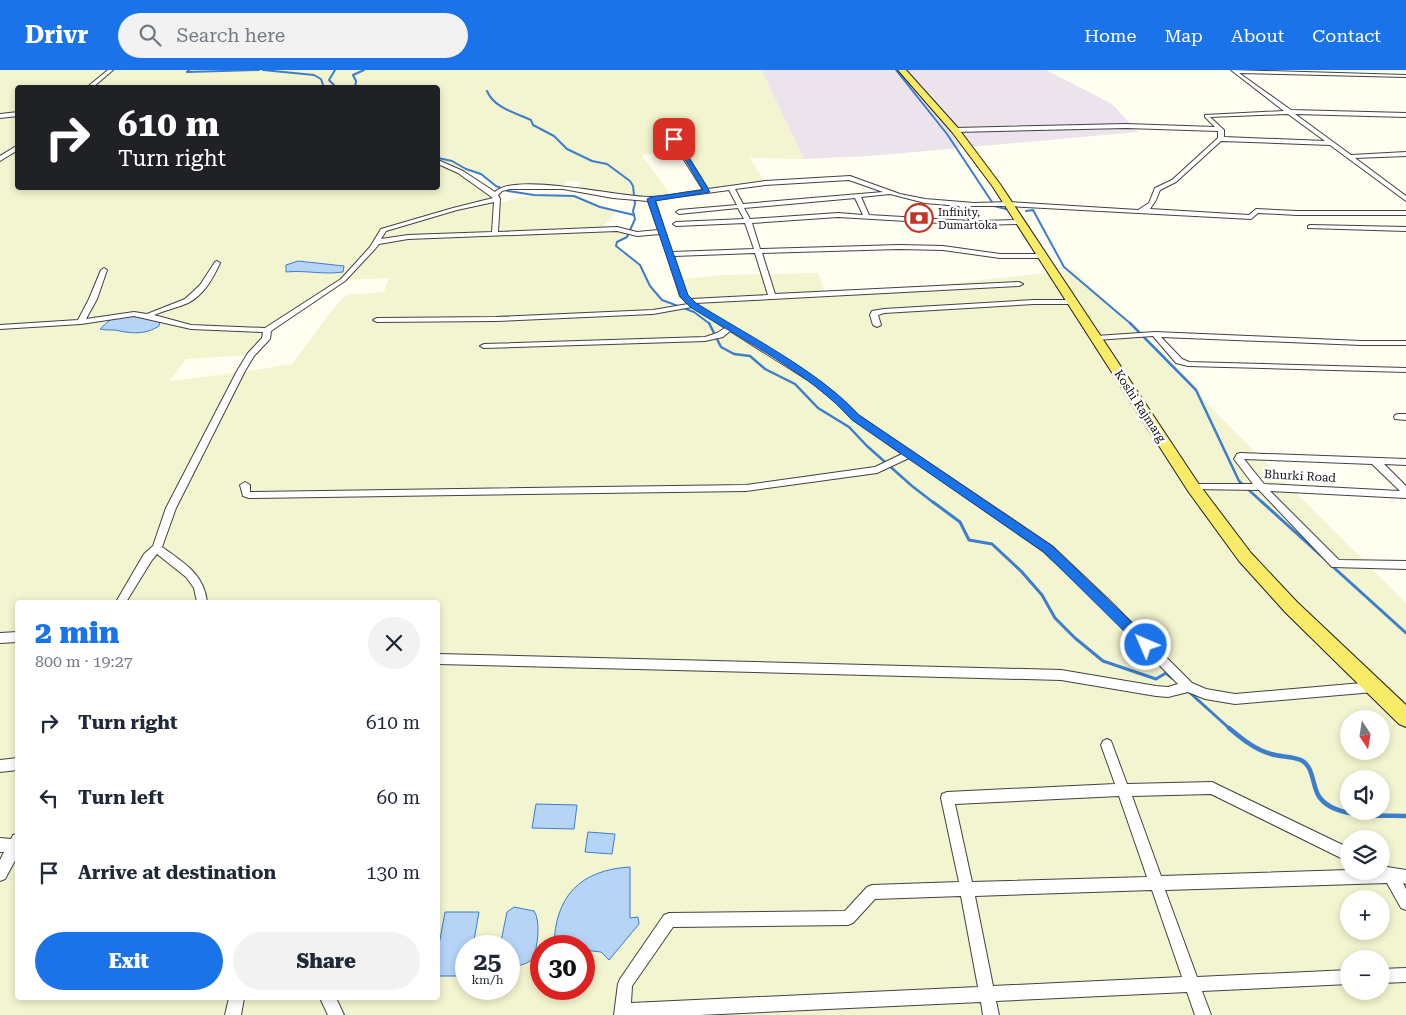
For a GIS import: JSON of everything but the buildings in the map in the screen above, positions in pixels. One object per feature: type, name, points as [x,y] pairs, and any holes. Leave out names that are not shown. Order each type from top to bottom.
[{"type":"main road","name":"Koshi Rajmarg","points":[[902,70],[955,130],[1009,204],[1193,487],[1245,557],[1291,607],[1406,718]]},
{"type":"street","points":[[92,85],[111,70]]},
{"type":"street","points":[[1234,71],[1406,76]]},
{"type":"street","points":[[1234,71],[1406,199]]},
{"type":"street","points":[[1144,210],[1153,201],[1157,189],[1174,181],[1220,139],[1222,136],[1220,128],[1208,115],[1289,112],[1406,115]]},
{"type":"street","points":[[0,116],[15,114]]},
{"type":"street","points":[[955,130],[1117,126],[1220,128]]},
{"type":"street","points":[[674,139],[707,192]]},
{"type":"street","points":[[1220,139],[1331,143]]},
{"type":"street","points":[[0,158],[15,149]]},
{"type":"street","points":[[1349,156],[1405,155]]},
{"type":"street","points":[[440,163],[449,165],[500,193]]},
{"type":"street","points":[[836,178],[839,197]]},
{"type":"street","points":[[0,327],[81,322],[129,314],[148,316],[164,322],[191,327],[267,330],[343,280],[373,248],[383,230],[500,193],[567,187],[613,196],[651,199],[780,182],[850,178],[898,195]]},
{"type":"street","points":[[732,188],[748,221],[772,297]]},
{"type":"street","points":[[679,212],[887,192],[925,201],[960,204],[1009,204],[1139,212],[1144,210],[1251,218],[1256,211],[1406,213]]},
{"type":"street","points":[[495,234],[500,193]]},
{"type":"street","points":[[857,195],[867,217]]},
{"type":"street","points":[[651,199],[686,305],[730,328],[817,382],[842,402],[856,418],[1048,549],[1105,603],[1183,687],[1206,694],[1235,699],[1374,687]]},
{"type":"street","points":[[960,204],[975,224]]},
{"type":"street","points":[[676,224],[838,215],[975,224],[1021,222]]},
{"type":"street","points":[[1310,227],[1406,229]]},
{"type":"street","points":[[376,242],[408,237],[616,229],[636,234],[662,232]]},
{"type":"street","points":[[670,254],[898,247],[943,248],[1000,256],[1043,256]]},
{"type":"street","points":[[148,316],[162,308],[180,303],[194,296],[208,281],[217,263]]},
{"type":"street","points":[[81,322],[93,299],[104,270]]},
{"type":"street","points":[[876,325],[875,313],[910,300],[1019,284]]},
{"type":"street","points":[[377,320],[496,319],[653,312],[686,305],[772,297],[1073,302]]},
{"type":"street","points":[[484,346],[684,341],[718,336],[730,328]]},
{"type":"street","points":[[122,600],[148,557],[157,548],[171,508],[238,378],[251,355],[266,339],[267,330]]},
{"type":"street","points":[[1152,334],[1179,361],[1188,364],[1406,370]]},
{"type":"street","points":[[1096,338],[1152,334],[1362,343],[1406,343]]},
{"type":"street","points":[[245,485],[246,494],[249,495],[746,488],[841,476],[889,465],[908,455]]},
{"type":"street","points":[[1406,462],[1240,456],[1239,459],[1257,486],[1336,564],[1406,565]]},
{"type":"street","points":[[1374,460],[1406,494]]},
{"type":"street","name":"Bhurki Road","points":[[1193,487],[1257,486],[1406,494]]},
{"type":"street","points":[[157,548],[190,574],[199,587],[202,600]]},
{"type":"street","points":[[0,638],[15,637]]},
{"type":"street","points":[[440,659],[1061,675],[1156,691],[1168,692],[1183,687]]},
{"type":"street","points":[[1107,745],[1203,1015]]},
{"type":"street","points":[[0,766],[15,764]]},
{"type":"street","points":[[991,1015],[967,889],[947,798],[1212,788],[1340,851]]},
{"type":"street","points":[[0,845],[15,842]]},
{"type":"street","points":[[0,874],[15,844]]},
{"type":"street","points":[[1390,875],[1406,877]]},
{"type":"street","points":[[1340,876],[1156,884],[872,892],[848,918],[669,920],[626,984],[622,1013],[1340,977]]},
{"type":"street","points":[[1390,880],[1406,903]]},
{"type":"street","points":[[1390,976],[1406,975]]},
{"type":"street","points":[[233,1015],[237,1000]]},
{"type":"street","points":[[329,1000],[336,1015]]},
{"type":"shaded area","points":[[761,70],[1046,70],[1112,104],[1138,132],[870,156],[804,159]]},
{"type":"green space","points":[[0,70],[761,70],[804,159],[750,158],[765,183],[707,192],[680,150],[642,155],[672,197],[651,199],[575,188],[582,182],[566,181],[563,187],[509,186],[502,188],[473,171],[464,174],[493,192],[496,203],[534,195],[562,194],[574,196],[616,212],[601,229],[629,232],[627,237],[617,242],[616,246],[621,253],[641,265],[648,284],[660,298],[670,305],[687,309],[690,301],[679,280],[720,275],[818,273],[827,297],[1074,270],[1406,603],[1406,1015],[0,1015]],"holes":[[[389,278],[384,292],[346,295],[332,310],[292,364],[170,381],[186,359],[251,355],[267,334],[268,328],[341,280]]]},
{"type":"water","points":[[298,261],[344,266],[343,272],[286,272],[286,265]]},
{"type":"water","points":[[145,315],[160,321],[159,326],[150,331],[140,333],[100,329],[112,318]]},
{"type":"water","points":[[536,804],[577,805],[574,829],[532,828]]},
{"type":"water","points":[[588,832],[615,834],[612,854],[585,852]]},
{"type":"water","points":[[630,867],[630,918],[638,917],[639,924],[609,960],[601,952],[595,951],[595,935],[555,935],[559,913],[565,900],[574,889],[584,880],[612,869]]},
{"type":"water","points":[[514,907],[534,911],[536,915],[538,935],[530,935],[530,961],[524,964],[520,965],[520,935],[502,935],[507,912]]},
{"type":"water","points":[[445,912],[479,912],[475,935],[455,935],[455,976],[440,976],[440,939]]},
{"type":"waterway","points":[[189,70],[187,72],[259,70]]},
{"type":"waterway","points":[[263,70],[314,75],[321,79],[323,85]]},
{"type":"waterway","points":[[334,85],[329,80],[335,70]]},
{"type":"waterway","points":[[355,85],[353,75],[364,70]]},
{"type":"waterway","points":[[896,70],[947,134],[992,202]]},
{"type":"waterway","points":[[487,91],[490,97],[500,106],[531,120],[533,125],[554,136],[567,149],[592,161],[607,164],[630,181],[633,186],[634,215]]},
{"type":"waterway","points":[[440,158],[452,161],[466,169],[481,174],[496,186],[508,191],[534,195],[574,196],[600,207],[634,215]]},
{"type":"waterway","points":[[994,206],[1010,210]]},
{"type":"waterway","points":[[1026,211],[1033,210],[1064,267],[1131,324]]},
{"type":"waterway","points":[[634,215],[635,219],[627,237],[617,242],[616,246],[640,265],[650,286],[662,300],[694,312],[709,323]]},
{"type":"waterway","points":[[709,323],[721,347],[734,354],[750,356],[765,369],[795,384],[818,408],[849,427],[867,446],[934,503]]},
{"type":"waterway","points":[[1131,324],[1196,390],[1239,481],[1263,503]]},
{"type":"waterway","points":[[933,502],[960,522],[969,540],[992,544],[1021,571],[1042,595],[1055,618],[1075,638],[1103,661],[1156,679],[1166,673],[1172,678]]},
{"type":"waterway","points":[[1262,502],[1326,560]]},
{"type":"waterway","points":[[1331,565],[1406,633]]},
{"type":"waterway","points":[[1188,691],[1230,729]]},
{"type":"waterway","points":[[1229,728],[1259,750],[1301,760],[1305,763],[1310,769],[1321,800],[1330,807],[1355,814],[1406,816]]},
{"type":"place","name":"Infinity, Dumartoka","points":[[919,218]]},
{"type":"route","points":[[674,139],[707,192],[651,199],[684,296],[693,305],[754,341],[771,354],[817,382],[842,402],[856,418],[979,504],[1048,549],[1146,645]]}]
